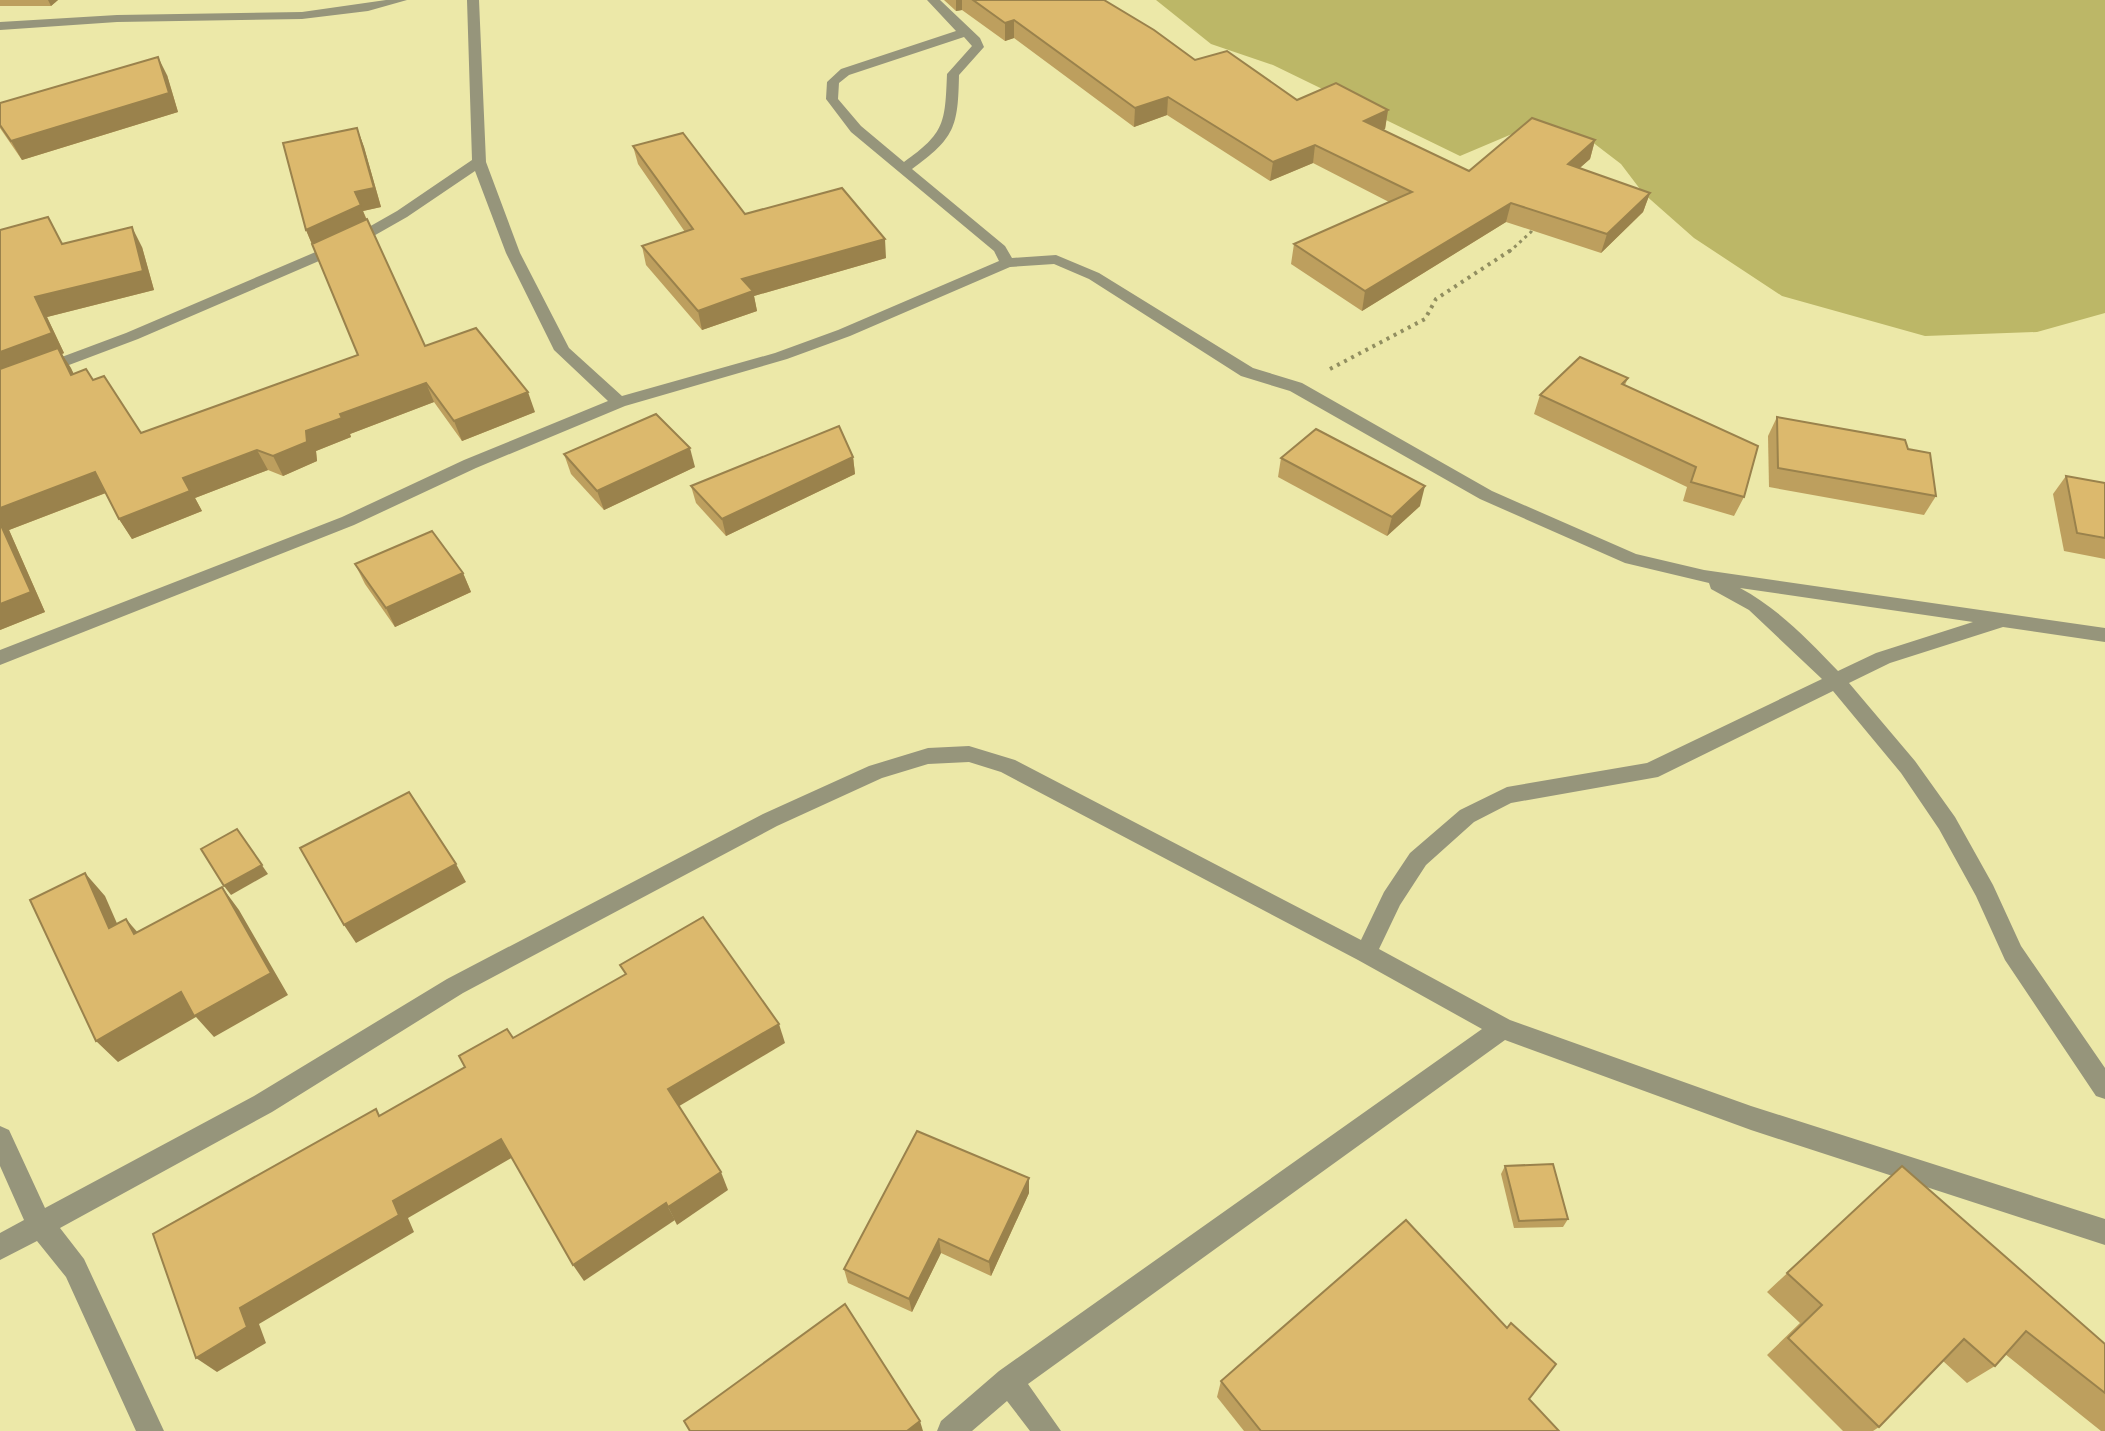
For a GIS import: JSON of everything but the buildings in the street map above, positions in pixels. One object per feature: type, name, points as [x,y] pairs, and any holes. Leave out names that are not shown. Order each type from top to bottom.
[{"type":"street","points":[[0,26],[131,18],[278,17],[340,12],[401,0]]},
{"type":"street","points":[[473,0],[479,162],[513,253],[562,350],[619,402]]},
{"type":"street","points":[[904,168],[935,146],[948,125],[953,74],[978,47],[954,18],[933,0]]},
{"type":"street","points":[[961,28],[962,33],[956,37],[875,60],[845,72],[833,82],[832,99],[856,129],[1000,249],[1007,263]]},
{"type":"street","points":[[0,386],[132,336],[358,239],[402,214],[479,162]]},
{"type":"street","points":[[0,658],[348,521],[470,464],[619,402],[781,356],[844,333],[1007,263],[1056,259],[1094,276],[1247,372],[1296,387],[1486,495],[1557,529],[1631,559],[1704,576],[2105,635]]},
{"type":"street","points":[[1704,576],[1756,605],[1790,634],[1835,680],[1908,767],[1947,823],[1985,892],[2013,953],[2105,1088]]},
{"type":"street","points":[[1366,953],[1392,899],[1418,859],[1467,816],[1507,795],[1651,771],[1835,680],[1895,654],[2000,621]]},
{"type":"street","points":[[0,1247],[39,1223],[263,1104],[455,986],[715,849],[876,772],[928,756],[969,754],[1008,766],[1366,953],[1502,1028],[1751,1118],[2105,1232]]},
{"type":"street","points":[[951,1431],[1009,1381],[1502,1028]]},
{"type":"street","points":[[0,1138],[39,1223],[75,1268],[150,1431]]},
{"type":"street","points":[[1009,1381],[1047,1431]]},
{"type":"path","points":[[1296,387],[1425,319],[1436,299],[1501,259],[1531,232],[1538,216]]},
{"type":"shaded area","points":[[1156,0],[2105,0],[2105,313],[2037,332],[1925,336],[1782,296],[1694,238],[1643,193],[1621,164],[1587,138],[1512,134],[1460,156],[1273,65],[1211,44]]}]
